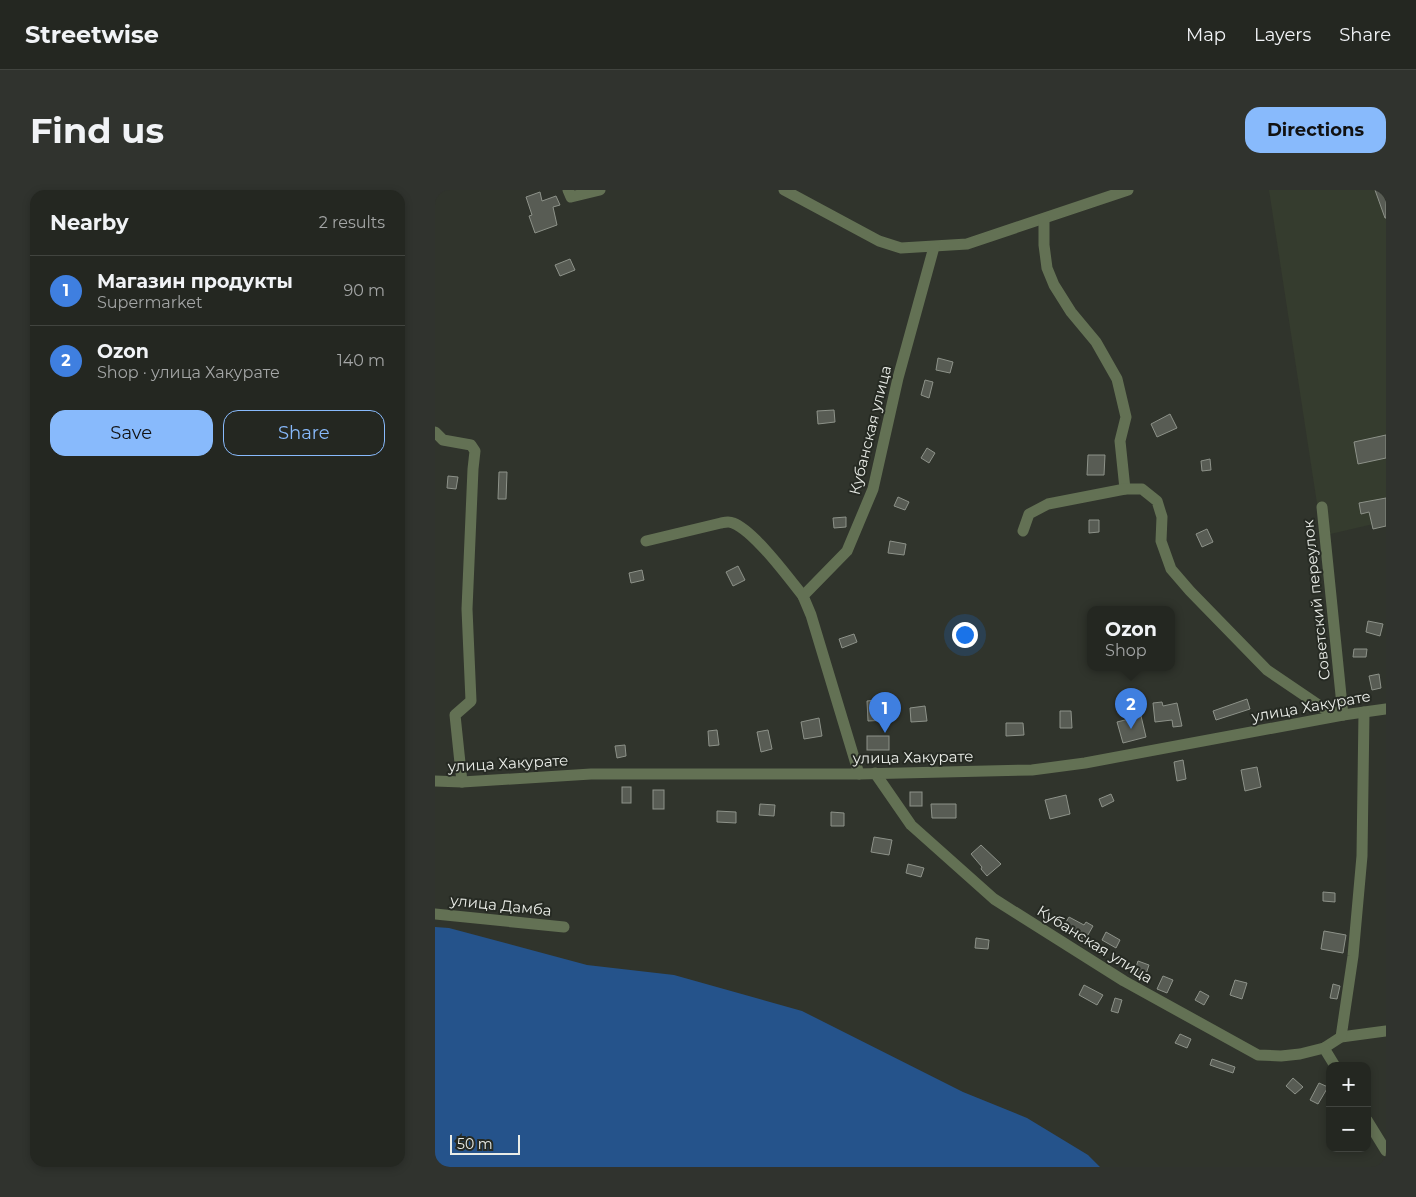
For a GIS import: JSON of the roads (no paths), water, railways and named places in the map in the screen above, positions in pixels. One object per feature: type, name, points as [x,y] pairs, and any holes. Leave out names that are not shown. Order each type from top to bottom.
[{"type":"street","points":[[569,193],[600,190]]},
{"type":"street","points":[[784,190],[879,241],[901,248],[967,244],[1128,190]]},
{"type":"street","points":[[1044,219],[1044,245],[1047,268],[1054,285],[1071,312],[1096,342],[1117,379],[1126,417],[1120,441],[1125,488]]},
{"type":"street","name":"Кубанская улица","points":[[803,596],[847,551],[873,489],[898,378],[934,247]]},
{"type":"street","points":[[438,438],[471,445],[475,451],[467,609],[471,701],[455,715],[462,782]]},
{"type":"street","name":"Советский переулок","points":[[1023,531],[1029,514],[1048,504],[1125,488],[1142,489],[1157,501],[1162,517],[1161,541],[1171,568],[1190,591],[1267,670],[1323,708],[1343,715],[1322,507]]},
{"type":"street","points":[[646,541],[721,523],[734,523],[746,530],[783,570],[803,596],[811,615],[859,774]]},
{"type":"street","name":"улица Хакурате","points":[[435,781],[462,782],[591,774],[859,774],[1032,770],[1067,766],[1343,715],[1386,709]]},
{"type":"street","points":[[1364,712],[1362,856],[1353,956],[1341,1037],[1386,1031]]},
{"type":"street","name":"Кубанская улица","points":[[875,773],[911,825],[994,899],[1124,980],[1258,1055],[1281,1056],[1300,1054],[1324,1048],[1341,1037]]},
{"type":"street","name":"улица Дамба","points":[[435,914],[564,926]]},
{"type":"street","points":[[1324,1048],[1333,1062]]},
{"type":"street","points":[[1371,1127],[1386,1151]]},
{"type":"water","points":[[435,927],[449,928],[587,965],[674,975],[802,1011],[963,1092],[1027,1118],[1088,1155],[1100,1167],[435,1167]]},
{"type":"place","name":"Ozon","points":[[1131,729]]},
{"type":"place","name":"Магазин продукты","points":[[885,733]]}]
